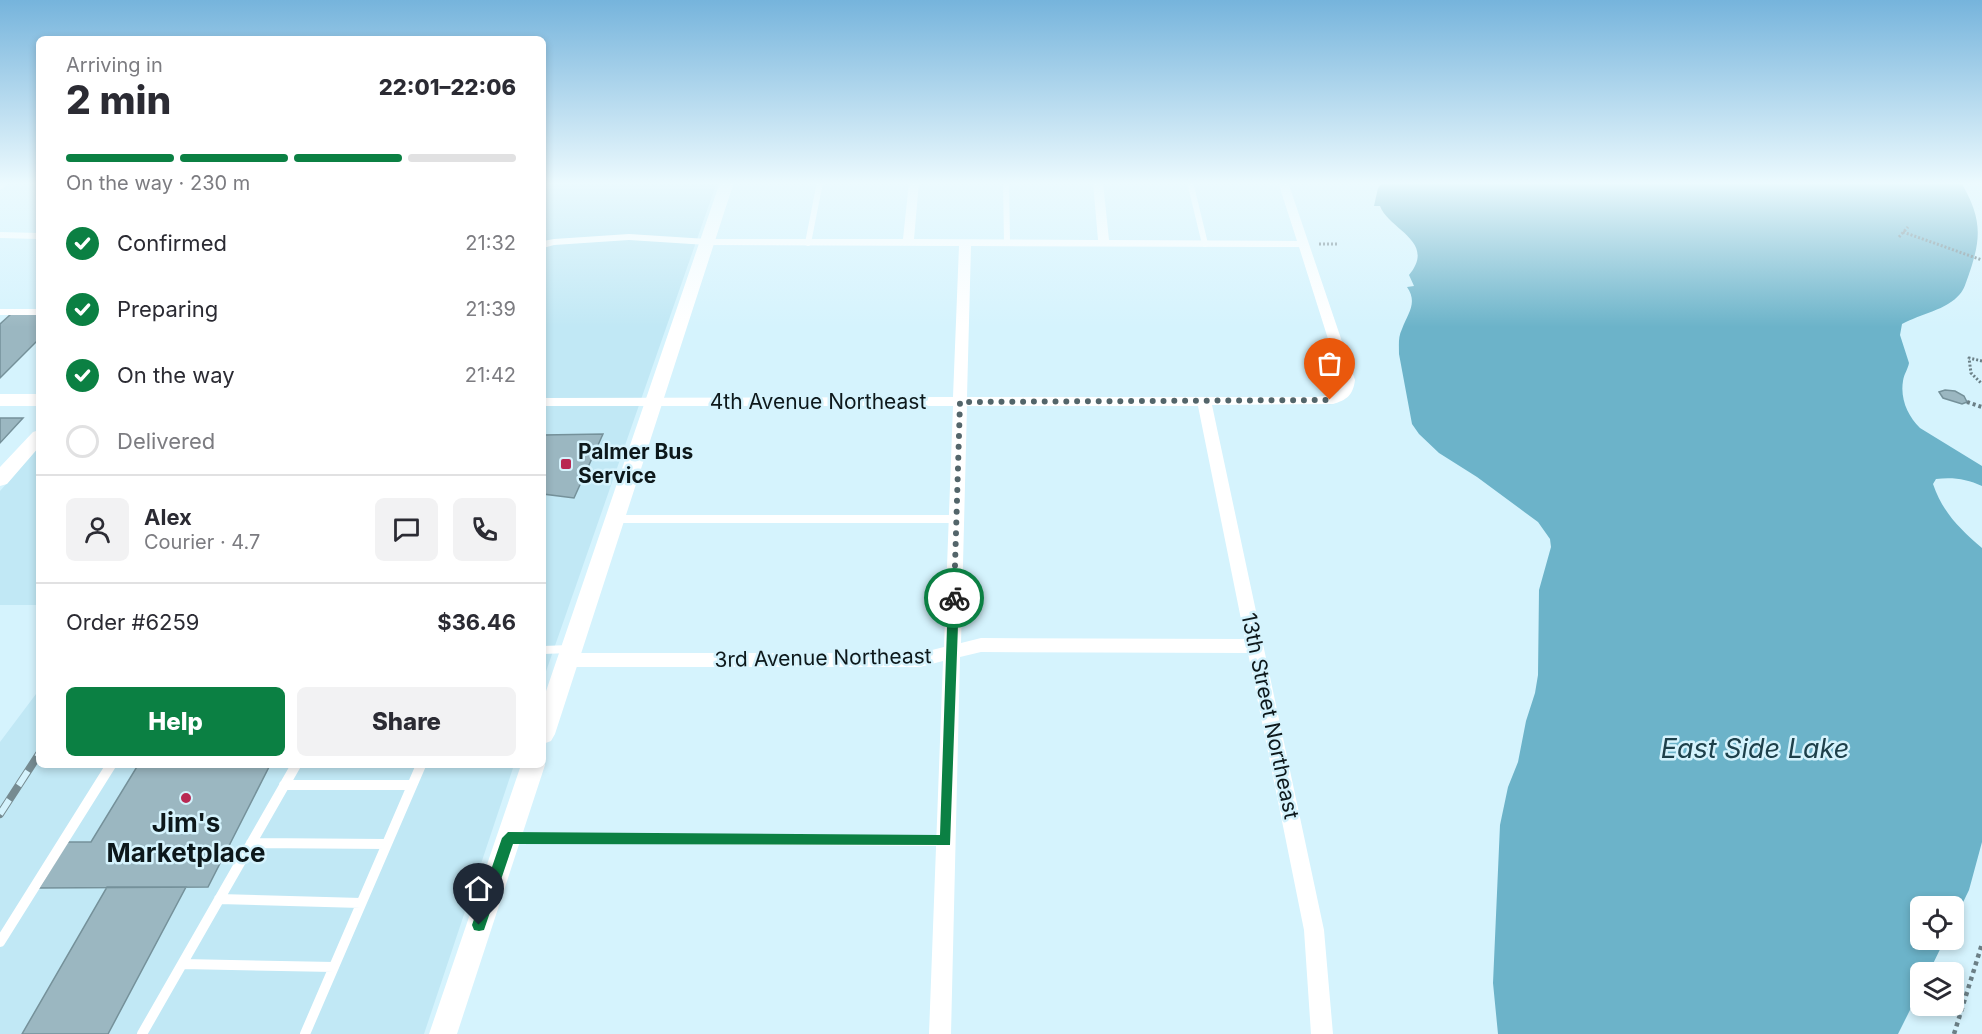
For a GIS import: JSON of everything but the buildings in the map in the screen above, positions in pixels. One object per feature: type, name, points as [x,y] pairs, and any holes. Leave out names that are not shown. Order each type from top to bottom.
[{"type":"street","points":[[546,725],[711,230]]},
{"type":"street","points":[[908,243],[909,230]]},
{"type":"street","points":[[1103,230],[1104,243]]},
{"type":"street","points":[[546,244],[629,237],[707,242],[1304,244],[1299,230]]},
{"type":"street","points":[[0,236],[36,236]]},
{"type":"street","points":[[940,1034],[965,243]]},
{"type":"street","name":"4th Avenue Northeast","points":[[546,402],[1330,400],[1344,396],[1348,380],[1304,244]]},
{"type":"street","points":[[0,400],[36,400]]},
{"type":"street","name":"13th Street Northeast","points":[[1204,401],[1314,930],[1322,1034]]},
{"type":"street","points":[[0,479],[36,439]]},
{"type":"street","name":"3rd Avenue Northeast","points":[[569,654],[920,660],[952,654],[981,645],[1256,646]]},
{"type":"street","points":[[443,1034],[531,768]]},
{"type":"lane","points":[[808,243],[811,230]]},
{"type":"lane","points":[[1007,230],[1007,243]]},
{"type":"lane","points":[[1202,230],[1205,244]]},
{"type":"lane","points":[[0,312],[36,312]]},
{"type":"lane","points":[[614,519],[956,519]]},
{"type":"lane","points":[[546,650],[569,654]]},
{"type":"lane","points":[[0,942],[109,768]]},
{"type":"lane","points":[[142,1034],[294,768]]},
{"type":"lane","points":[[304,1034],[420,768]]},
{"type":"lane","points":[[284,785],[412,785]]},
{"type":"lane","points":[[508,838],[946,841]]},
{"type":"lane","points":[[251,843],[387,844]]},
{"type":"lane","points":[[219,899],[361,903]]},
{"type":"lane","points":[[182,964],[334,967]]},
{"type":"path","points":[[1899,237],[1904,232],[1982,260]]},
{"type":"path","points":[[1304,244],[1339,244]]},
{"type":"path","points":[[1982,361],[1969,358],[1971,373],[1982,384]]},
{"type":"path","points":[[1967,402],[1982,407]]},
{"type":"path","points":[[1954,1034],[1982,944]]},
{"type":"shaded area","points":[[546,230],[700,230],[546,671]]},
{"type":"shaded area","points":[[36,450],[36,605],[0,605],[0,491]]},
{"type":"shaded area","points":[[36,694],[36,768],[513,768],[424,1034],[0,1034],[0,742]]},
{"type":"water","name":"East Side Lake","points":[[1401,230],[1978,230],[1973,263],[1963,290],[1955,299],[1941,308],[1902,324],[1900,335],[1909,363],[1902,388],[1906,407],[1912,418],[1920,428],[1982,466],[1982,486],[1954,478],[1936,479],[1933,484],[1942,504],[1953,520],[1982,548],[1982,842],[1964,900],[1964,896],[1910,896],[1910,950],[1940,950],[1934,962],[1910,962],[1910,1010],[1898,1034],[1498,1034],[1493,983],[1500,825],[1508,787],[1518,762],[1526,721],[1535,693],[1538,675],[1539,590],[1551,547],[1550,539],[1538,522],[1477,477],[1439,453],[1412,424],[1399,354],[1399,338],[1412,303],[1407,287],[1414,286],[1409,275],[1416,263],[1418,253],[1415,245]]},
{"type":"railway","points":[[0,814],[36,759]]},
{"type":"way so far","points":[[954,598],[960,402],[1330,400]]},
{"type":"place","name":"Palmer Bus Service","points":[[566,464]]},
{"type":"place","name":"Jim's Marketplace","points":[[186,798]]},
{"type":"route","points":[[479,925],[508,838],[946,841],[954,598]]}]
